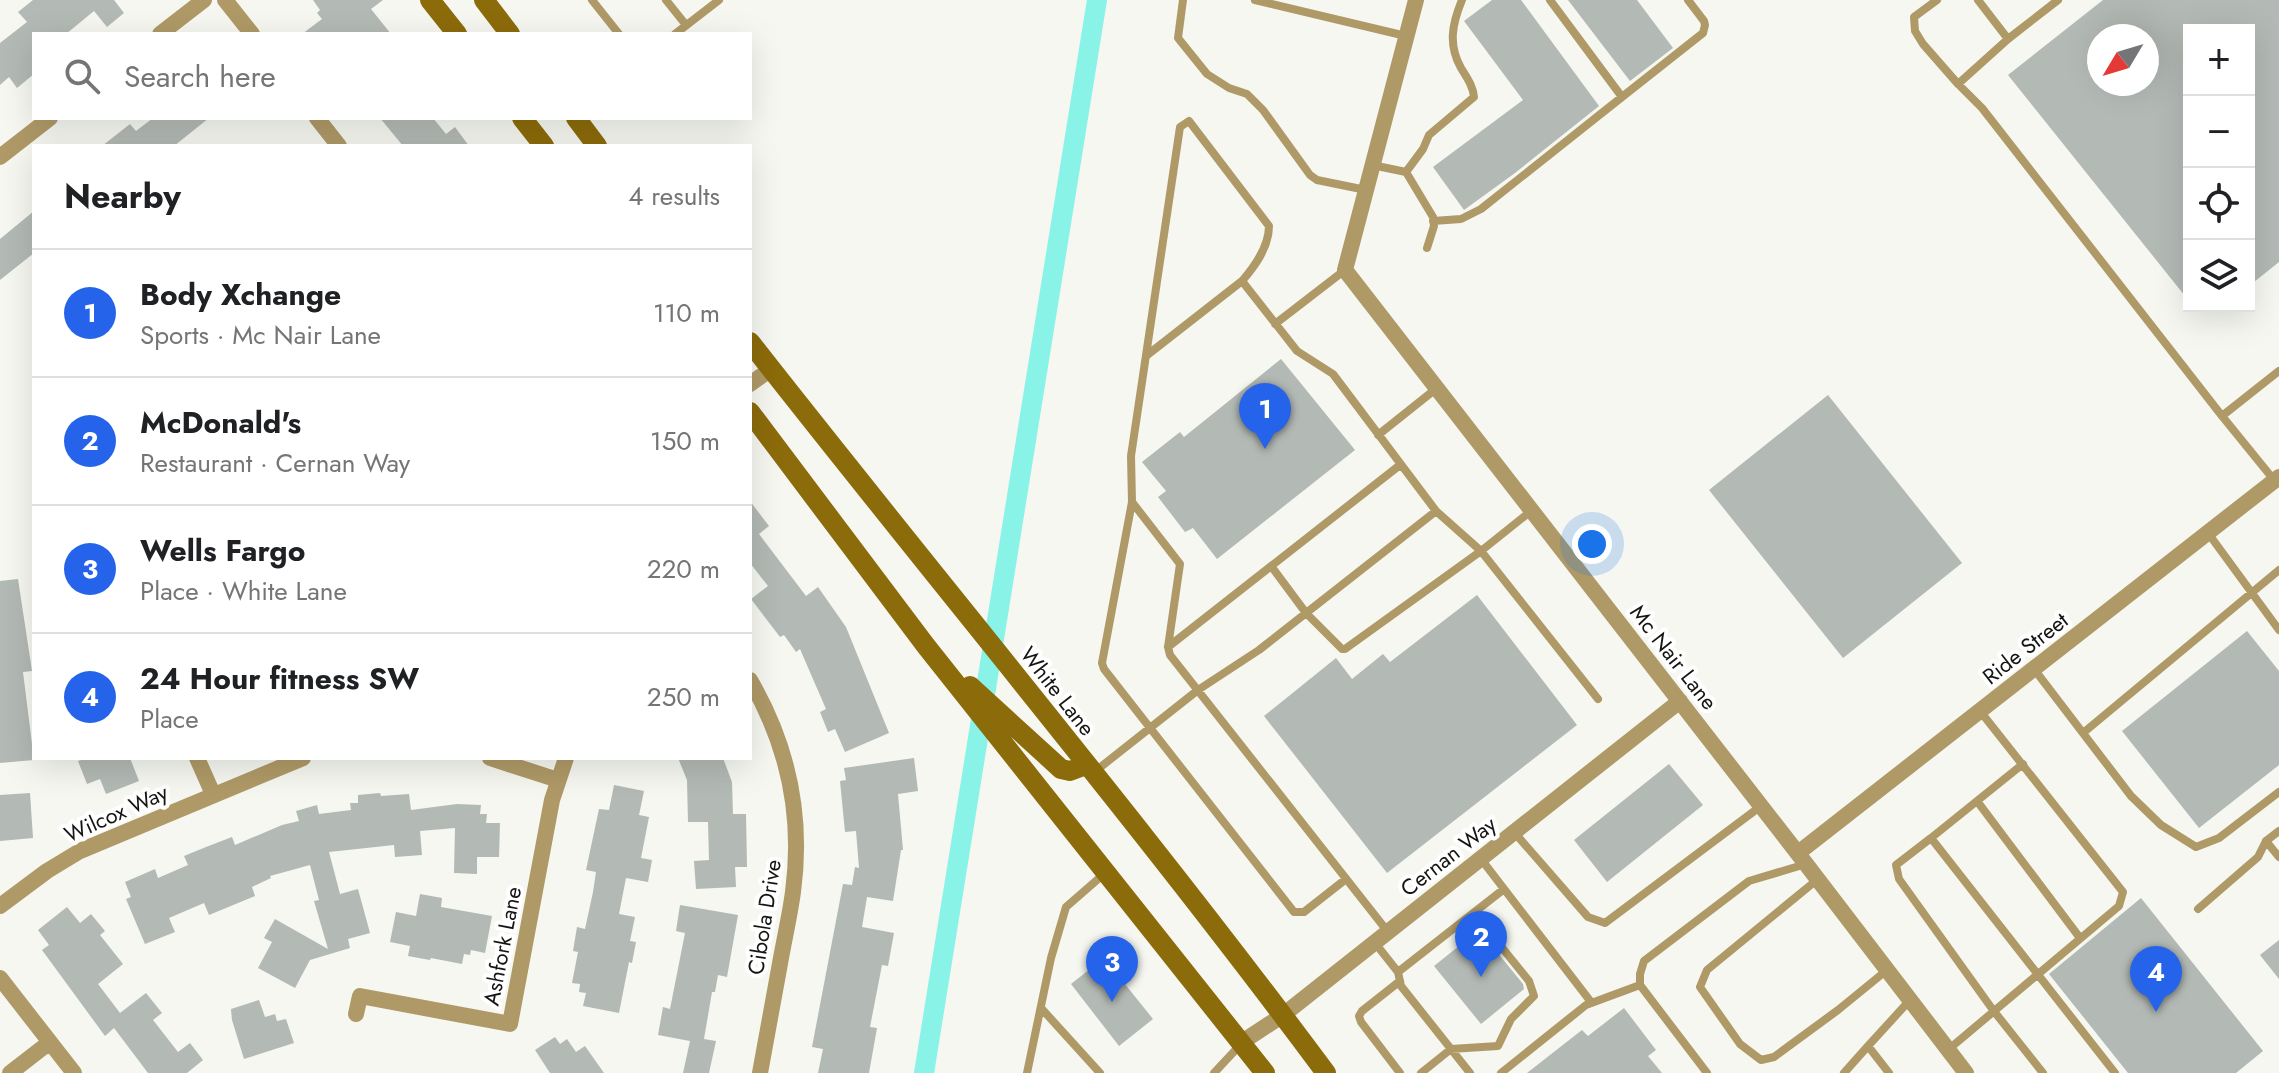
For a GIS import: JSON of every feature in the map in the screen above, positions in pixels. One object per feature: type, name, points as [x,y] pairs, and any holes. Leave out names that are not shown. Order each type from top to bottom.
[{"type":"main road","points":[[484,0],[508,32]]},
{"type":"main road","points":[[435,6],[455,32]]},
{"type":"main road","points":[[435,6],[462,32]]},
{"type":"main road","points":[[524,120],[542,144]]},
{"type":"main road","points":[[578,120],[596,144]]},
{"type":"main road","name":"White Lane","points":[[752,345],[1326,1073]]},
{"type":"main road","points":[[752,415],[926,646],[1265,1073]]},
{"type":"main road","points":[[926,646],[1061,769],[1089,770]]},
{"type":"street","points":[[163,32],[204,0]]},
{"type":"street","points":[[225,0],[250,32]]},
{"type":"street","points":[[1345,270],[1416,0]]},
{"type":"street","points":[[0,157],[47,120]]},
{"type":"street","points":[[319,120],[337,144]]},
{"type":"street","name":"Mc Nair Lane","points":[[1345,270],[1966,1073]]},
{"type":"street","points":[[752,383],[771,369]]},
{"type":"street","name":"Ride Street","points":[[1802,859],[1980,711],[2277,479]]},
{"type":"street","name":"Cibola Drive","points":[[752,683],[778,738],[789,776],[797,853],[793,892],[760,1073]]},
{"type":"street","name":"Cernan Way","points":[[1242,1042],[1283,1015],[1680,701]]},
{"type":"street","points":[[198,760],[213,794]]},
{"type":"street","name":"Wilcox Way","points":[[0,906],[80,851],[298,760]]},
{"type":"street","points":[[496,760],[558,780]]},
{"type":"street","name":"Ashfork Lane","points":[[356,1014],[360,996],[510,1024],[552,800],[565,760]]},
{"type":"street","points":[[0,978],[74,1073]]},
{"type":"street","points":[[10,1073],[50,1042]]},
{"type":"lane","points":[[592,0],[617,32]]},
{"type":"lane","points":[[666,0],[686,25]]},
{"type":"lane","points":[[677,32],[719,0]]},
{"type":"lane","points":[[1183,0],[1178,38],[1207,74],[1229,88],[1247,94],[1263,110],[1310,175],[1317,180],[1366,190]]},
{"type":"lane","points":[[1255,0],[1407,36]]},
{"type":"lane","points":[[1406,172],[1429,135],[1474,97],[1473,88],[1453,52],[1452,35],[1462,0]]},
{"type":"lane","points":[[1550,0],[1622,97]]},
{"type":"lane","points":[[1433,221],[1461,219],[1481,209],[1703,33],[1704,21],[1688,0]]},
{"type":"lane","points":[[1937,0],[1914,17],[1915,31],[1923,44],[1982,108],[2222,416],[2277,479]]},
{"type":"lane","points":[[1978,0],[2008,39]]},
{"type":"lane","points":[[1958,84],[2058,0]]},
{"type":"lane","points":[[1146,356],[1242,281],[1256,265],[1269,233],[1269,226],[1189,121],[1180,127],[1131,456],[1132,502],[1102,663],[1294,912],[1304,912],[1346,879]]},
{"type":"lane","points":[[1372,165],[1406,172],[1433,221],[1427,248]]},
{"type":"lane","points":[[1275,324],[1345,270]]},
{"type":"lane","points":[[1242,281],[1302,355],[1333,374],[1436,511],[1481,551],[1598,699]]},
{"type":"lane","points":[[2222,416],[2279,371]]},
{"type":"lane","points":[[1378,435],[1437,388]]},
{"type":"lane","points":[[1168,647],[1400,465]]},
{"type":"lane","points":[[1132,502],[1180,564],[1168,647],[1170,655],[1346,879],[1382,937],[1401,986],[1470,1073]]},
{"type":"lane","points":[[1271,566],[1306,613],[1342,649],[1349,648],[1532,510]]},
{"type":"lane","points":[[1089,770],[1198,690],[1259,650],[1436,511]]},
{"type":"lane","points":[[2208,533],[2279,630]]},
{"type":"lane","points":[[2083,733],[2279,570]]},
{"type":"lane","points":[[2034,669],[2131,796],[2161,825],[2196,847],[2219,838],[2279,792]]},
{"type":"lane","points":[[1948,1050],[2119,906],[2123,892],[1980,711]]},
{"type":"lane","points":[[2023,764],[1896,865],[1899,879],[1993,1010],[2043,1073]]},
{"type":"lane","points":[[1977,801],[2080,938]]},
{"type":"lane","points":[[1514,832],[1588,917],[1605,923],[1761,806]]},
{"type":"lane","points":[[2198,909],[2258,857],[2266,841],[2279,831]]},
{"type":"lane","points":[[1931,838],[2115,1073]]},
{"type":"lane","points":[[2266,841],[2279,857]]},
{"type":"lane","points":[[1481,859],[1591,1002]]},
{"type":"lane","points":[[1707,1073],[1640,985],[1644,961],[1749,881],[1802,859]]},
{"type":"lane","points":[[1027,1073],[1051,958],[1066,907],[1105,872]]},
{"type":"lane","points":[[1818,879],[1707,970],[1700,987],[1740,1044],[1761,1060],[1774,1057],[1887,970]]},
{"type":"lane","points":[[1400,1073],[1359,1016],[1399,977],[1504,889]]},
{"type":"lane","points":[[1421,1073],[1451,1049],[1498,1046],[1511,1019],[1534,996],[1529,981],[1474,913]]},
{"type":"lane","points":[[1501,1073],[1591,1002],[1640,985]]},
{"type":"lane","points":[[1844,1073],[1910,1000]]},
{"type":"lane","points":[[1041,1008],[1100,1073]]},
{"type":"lane","points":[[1214,1073],[1242,1042]]},
{"type":"lane","points":[[1868,1046],[1889,1073]]},
{"type":"building","points":[[33,0],[114,0],[124,13],[107,27],[94,11],[68,32],[32,32],[32,76],[17,88],[9,77],[0,85],[0,43],[27,22],[18,12]]},
{"type":"building","points":[[313,0],[383,0],[371,9],[389,32],[305,32],[322,19],[317,13],[320,10]]},
{"type":"building","points":[[1492,0],[1521,0],[1599,106],[1464,210],[1433,167],[1523,100],[1464,21]]},
{"type":"building","points":[[1568,0],[1637,0],[1673,48],[1630,81]]},
{"type":"building","points":[[2103,0],[2279,0],[2279,262],[2255,281],[2255,24],[2183,24],[2183,294],[2008,75]]},
{"type":"building","points":[[150,120],[206,120],[176,144],[105,144],[130,124],[136,131]]},
{"type":"building","points":[[382,120],[435,120],[446,134],[455,127],[468,144],[401,144]]},
{"type":"building","points":[[32,213],[32,255],[0,280],[0,239]]},
{"type":"building","points":[[1281,359],[1355,450],[1217,559],[1193,528],[1185,532],[1158,497],[1166,491],[1142,462],[1180,432],[1184,437]]},
{"type":"building","points":[[1828,395],[1962,563],[1843,658],[1709,490]]},
{"type":"building","points":[[752,504],[769,526],[759,534],[806,596],[818,587],[846,627],[889,733],[845,752],[835,729],[828,732],[820,712],[826,709],[800,649],[796,652],[784,635],[780,637],[752,600],[768,586],[752,566]]},
{"type":"building","points":[[18,579],[32,671],[23,672],[34,760],[0,763],[0,581]]},
{"type":"building","points":[[1477,595],[1577,725],[1387,873],[1264,716],[1336,658],[1352,679],[1383,654],[1390,662]]},
{"type":"building","points":[[2247,631],[2279,671],[2279,765],[2199,828],[2122,731]]},
{"type":"building","points":[[914,758],[918,791],[898,794],[903,850],[893,901],[867,897],[862,927],[894,933],[888,966],[882,965],[870,1027],[877,1028],[869,1073],[818,1073],[823,1049],[812,1047],[843,884],[852,885],[855,867],[859,868],[856,831],[845,832],[840,781],[846,780],[844,768]]},
{"type":"building","points":[[131,760],[139,781],[106,794],[100,779],[87,784],[78,761]]},
{"type":"building","points":[[679,760],[724,760],[732,782],[733,814],[746,814],[747,867],[735,867],[736,887],[696,889],[694,861],[709,860],[708,822],[688,822],[687,780]]},
{"type":"building","points":[[1669,764],[1703,805],[1607,882],[1574,840]]},
{"type":"building","points":[[614,785],[644,791],[639,815],[649,817],[641,858],[652,860],[648,882],[626,878],[619,914],[635,917],[630,941],[636,942],[619,1013],[583,1006],[586,993],[579,992],[580,984],[572,983],[578,952],[573,951],[577,927],[585,929],[596,872],[586,870],[599,809],[609,810]]},
{"type":"building","points":[[30,793],[33,838],[0,841],[0,795]]},
{"type":"building","points":[[380,793],[381,796],[409,794],[411,810],[457,804],[481,805],[480,814],[487,814],[486,823],[500,823],[499,857],[477,857],[477,874],[454,873],[455,828],[420,831],[422,855],[395,857],[394,845],[329,852],[340,894],[358,889],[370,933],[348,939],[350,948],[310,960],[295,988],[258,968],[272,942],[264,938],[275,919],[328,949],[314,901],[319,900],[310,865],[270,876],[252,887],[255,896],[209,915],[204,903],[169,918],[175,932],[145,944],[126,899],[131,897],[125,882],[155,869],[158,878],[188,865],[184,856],[206,847],[232,837],[235,845],[299,821],[296,811],[317,805],[319,814],[351,810],[350,803],[358,803],[358,795]]},
{"type":"building","points":[[420,894],[442,898],[441,907],[492,916],[485,953],[471,950],[470,955],[464,954],[462,964],[408,956],[410,946],[390,942],[396,912],[416,916]]},
{"type":"building","points":[[2141,898],[2263,1051],[2236,1073],[2128,1073],[2049,974]]},
{"type":"building","points":[[680,905],[738,915],[727,977],[718,975],[715,992],[712,992],[704,1039],[716,1041],[709,1073],[683,1073],[690,1041],[658,1035],[663,1007],[670,1009],[685,933],[676,931]]},
{"type":"building","points":[[67,907],[80,923],[91,914],[105,931],[100,935],[123,964],[98,984],[120,1013],[146,993],[162,1013],[153,1020],[178,1052],[190,1043],[203,1060],[187,1073],[148,1073],[114,1028],[105,1036],[42,950],[49,945],[38,930]]},
{"type":"building","points":[[1479,930],[1524,989],[1481,1024],[1434,966]]},
{"type":"building","points":[[2279,940],[2279,979],[2260,955]]},
{"type":"building","points":[[1104,958],[1153,1019],[1119,1046],[1071,984]]},
{"type":"building","points":[[259,1000],[265,1017],[275,1014],[277,1021],[286,1019],[294,1043],[244,1059],[231,1009]]},
{"type":"building","points":[[1624,1008],[1656,1050],[1648,1056],[1662,1073],[1527,1073],[1582,1030],[1588,1036]]},
{"type":"building","points":[[555,1037],[560,1044],[567,1039],[576,1052],[585,1046],[604,1073],[550,1073],[535,1050]]},
{"type":"waterway","points":[[924,1073],[1097,0]]},
{"type":"place","name":"Body Xchange","points":[[1265,449]]},
{"type":"place","name":"McDonald's","points":[[1481,977]]},
{"type":"place","name":"Wells Fargo","points":[[1112,1002]]},
{"type":"place","name":"24 Hour fitness SW","points":[[2156,1012]]}]
